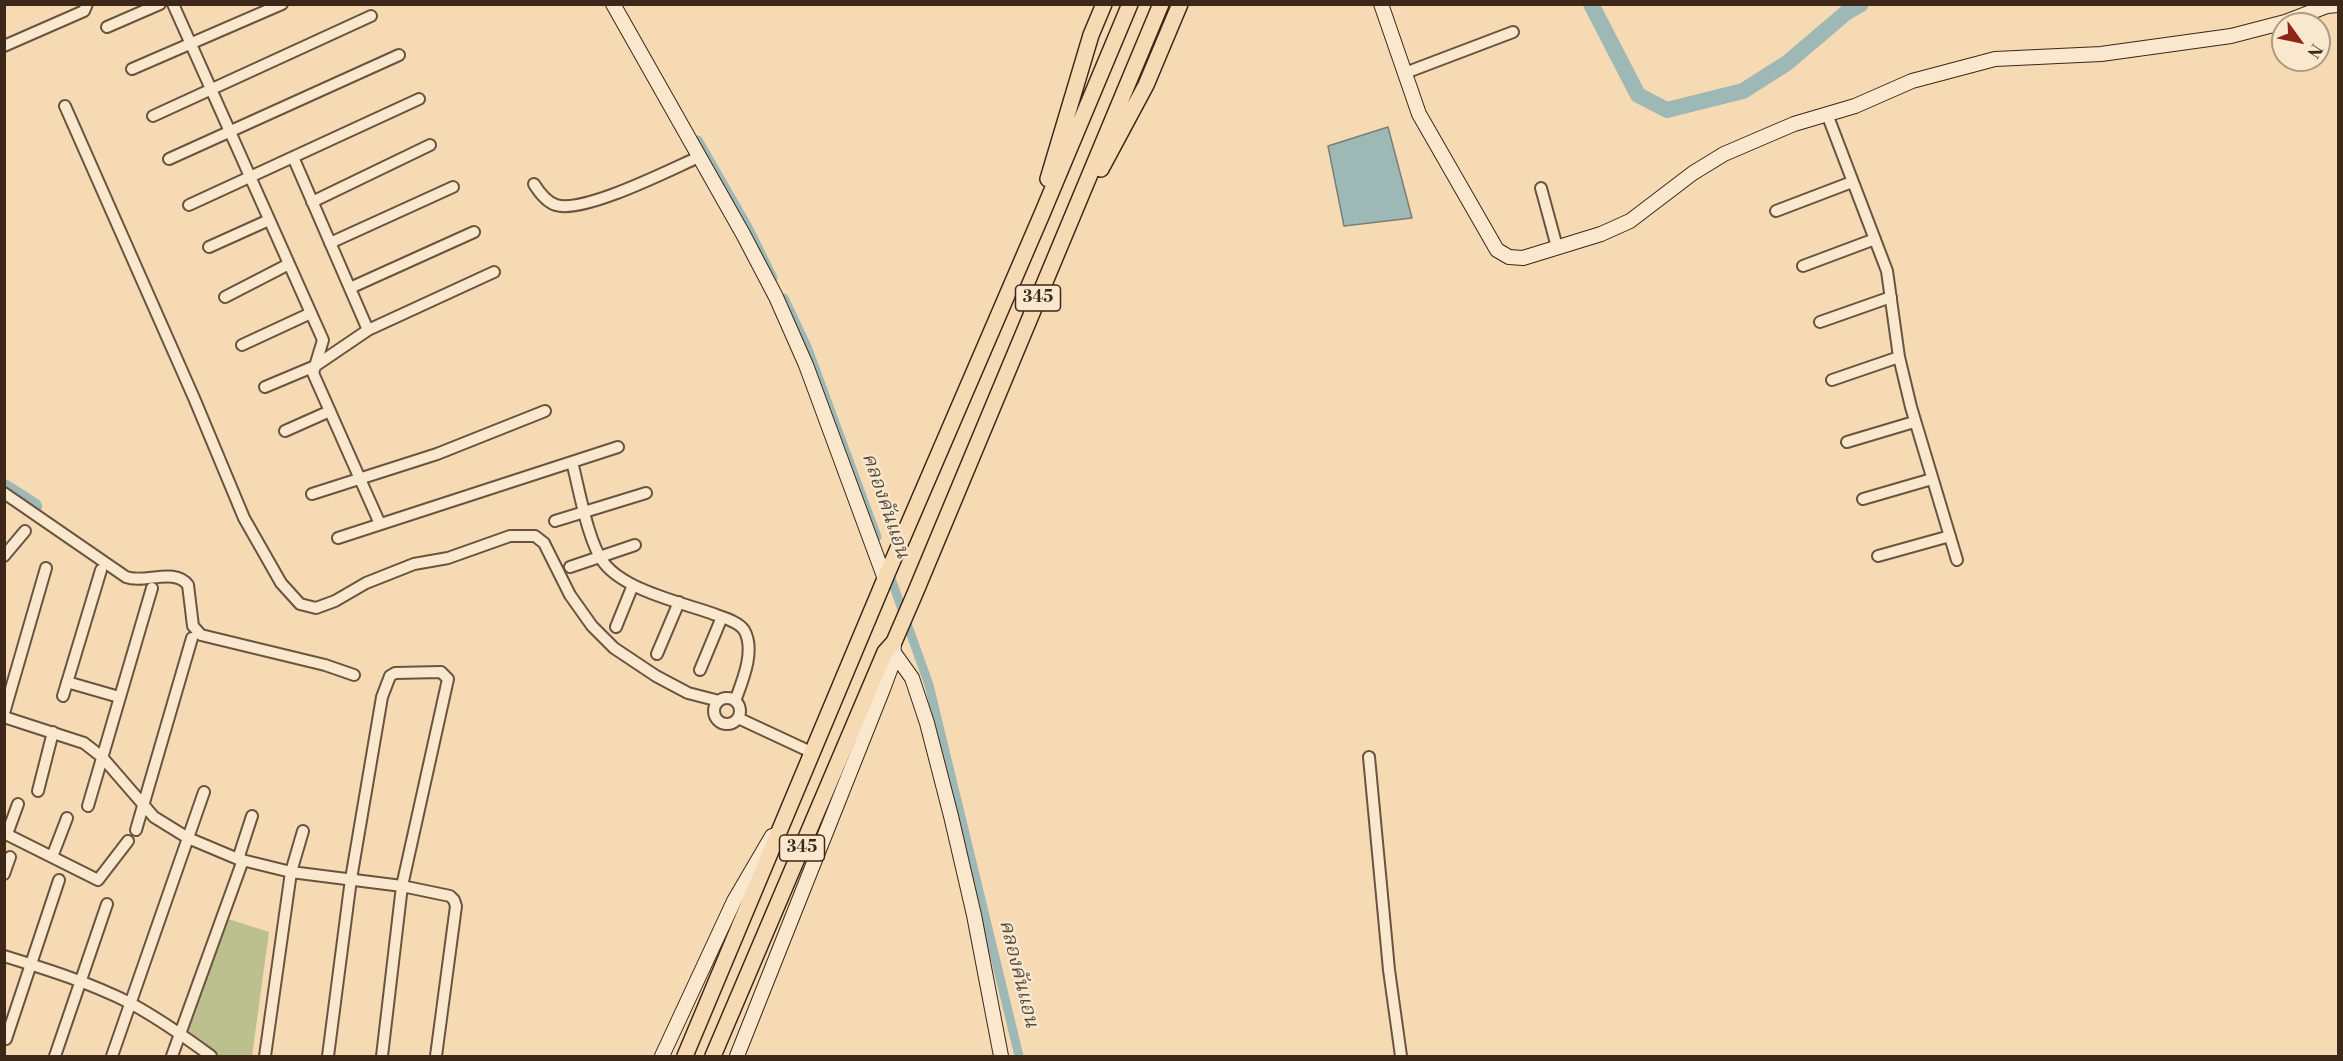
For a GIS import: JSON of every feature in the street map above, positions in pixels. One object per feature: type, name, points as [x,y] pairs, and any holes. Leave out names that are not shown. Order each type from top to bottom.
[{"type":"main road","name":"345","points":[[686,1056],[886,577],[1130,4]]},
{"type":"main road","name":"345","points":[[713,1056],[894,643],[1161,4]]},
{"type":"main road","points":[[1055,256],[1146,85],[1180,4]]},
{"type":"main road","points":[[1101,11],[1105,27],[1112,28],[1123,22]]},
{"type":"main road","points":[[1042,214],[1048,177],[1080,69],[1101,11]]},
{"type":"main road","points":[[1139,55],[1146,63],[1152,64],[1156,61]]},
{"type":"street","points":[[4,46],[84,11],[87,4]]},
{"type":"street","points":[[107,27],[160,4]]},
{"type":"street","points":[[173,4],[323,340],[313,373],[380,524]]},
{"type":"street","points":[[132,69],[282,4]]},
{"type":"street","points":[[613,4],[743,234],[795,338],[886,577]]},
{"type":"street","points":[[1381,4],[1419,114],[1497,250],[1509,257],[1523,258],[1630,221],[1693,173],[1724,154],[1794,124],[1855,106],[1912,81],[1995,59],[2101,54],[2231,36],[2285,22],[2327,6],[2338,5]]},
{"type":"street","points":[[153,116],[371,16]]},
{"type":"street","points":[[1405,73],[1513,32]]},
{"type":"street","points":[[169,159],[399,55]]},
{"type":"street","points":[[189,205],[419,99]]},
{"type":"street","points":[[65,106],[244,518],[281,583],[300,604],[316,608],[335,601],[366,583],[414,564],[448,558],[510,536],[535,536],[544,543],[570,595],[586,618],[614,648],[656,676],[688,693],[719,701],[727,698],[735,701],[740,708],[738,718],[729,724],[718,720],[714,712],[719,701]]},
{"type":"street","points":[[1827,114],[1887,271],[1899,357],[1914,422],[1957,560]]},
{"type":"street","points":[[312,202],[430,145]]},
{"type":"street","points":[[292,157],[368,330]]},
{"type":"street","points":[[534,183],[549,202],[557,206],[576,206],[612,194],[699,157]]},
{"type":"street","points":[[1776,211],[1852,182]]},
{"type":"street","points":[[330,243],[453,187]]},
{"type":"street","points":[[1541,188],[1557,247]]},
{"type":"street","points":[[209,247],[269,220]]},
{"type":"street","points":[[350,288],[474,232]]},
{"type":"street","points":[[1803,266],[1875,239]]},
{"type":"street","points":[[225,297],[289,264]]},
{"type":"street","points":[[265,387],[315,366],[368,330],[494,272]]},
{"type":"street","points":[[1820,322],[1892,297]]},
{"type":"street","points":[[242,345],[311,313]]},
{"type":"street","points":[[1832,380],[1899,357]]},
{"type":"street","points":[[285,431],[330,411]]},
{"type":"street","points":[[312,494],[437,454],[544,411]]},
{"type":"street","points":[[1847,442],[1914,422]]},
{"type":"street","points":[[338,538],[618,447]]},
{"type":"street","points":[[572,462],[593,541],[603,563],[633,585],[722,617],[743,629],[747,642],[747,668],[735,701]]},
{"type":"street","points":[[1863,500],[1932,479]]},
{"type":"street","points":[[555,521],[646,493]]},
{"type":"street","points":[[7,498],[126,577],[175,578],[186,581],[193,626],[201,634],[326,665],[354,675]]},
{"type":"street","points":[[4,556],[26,531]]},
{"type":"street","points":[[1878,556],[1950,536]]},
{"type":"street","points":[[570,567],[635,545]]},
{"type":"street","points":[[46,567],[4,715],[84,743],[102,757],[154,817],[188,838],[240,860],[291,872],[402,886],[450,896],[456,906],[436,1056]]},
{"type":"street","points":[[63,696],[101,570]]},
{"type":"street","points":[[616,627],[633,585]]},
{"type":"street","points":[[88,806],[152,588]]},
{"type":"street","points":[[657,654],[680,602]]},
{"type":"street","points":[[700,670],[722,617]]},
{"type":"street","points":[[136,830],[192,638]]},
{"type":"street","points":[[894,643],[920,696],[948,804],[974,915],[1001,1056]]},
{"type":"street","name":"345","points":[[738,1056],[883,689],[894,643]]},
{"type":"street","points":[[328,1056],[351,879],[382,698],[390,676],[399,673],[441,672],[448,680],[402,886],[382,1056]]},
{"type":"street","points":[[67,682],[119,697]]},
{"type":"street","points":[[738,718],[813,753]]},
{"type":"street","points":[[38,791],[53,732]]},
{"type":"street","points":[[1369,757],[1389,970],[1401,1056]]},
{"type":"street","points":[[112,1056],[204,792]]},
{"type":"street","points":[[18,804],[6,833],[98,880],[128,841]]},
{"type":"street","name":"345","points":[[662,1056],[750,870],[789,811]]},
{"type":"street","points":[[172,1056],[240,860],[252,816]]},
{"type":"street","points":[[52,857],[67,818]]},
{"type":"street","points":[[265,1056],[291,872],[303,831]]},
{"type":"street","points":[[4,874],[10,857]]},
{"type":"street","points":[[6,1039],[59,880]]},
{"type":"street","points":[[55,1056],[107,904]]},
{"type":"street","points":[[4,956],[80,982],[129,1002],[181,1034],[211,1056]]},
{"type":"street","points":[[655,1056],[673,1032]]},
{"type":"green space","points":[[225,918],[269,932],[252,1056],[218,1056],[186,1034]]},
{"type":"water","points":[[1388,127],[1412,218],[1344,226],[1328,146]]},
{"type":"waterway","points":[[1591,4],[1638,95],[1667,110],[1743,91],[1787,63],[1847,12],[1861,4]]},
{"type":"waterway","name":"คลองคันแอน","points":[[698,140],[749,229],[773,278]]},
{"type":"waterway","name":"คลองคันแอน","points":[[784,298],[808,349],[877,537]]},
{"type":"waterway","points":[[4,487],[34,506]]},
{"type":"waterway","name":"คลองคันแอน","points":[[888,570],[929,685],[1019,1056]]}]
